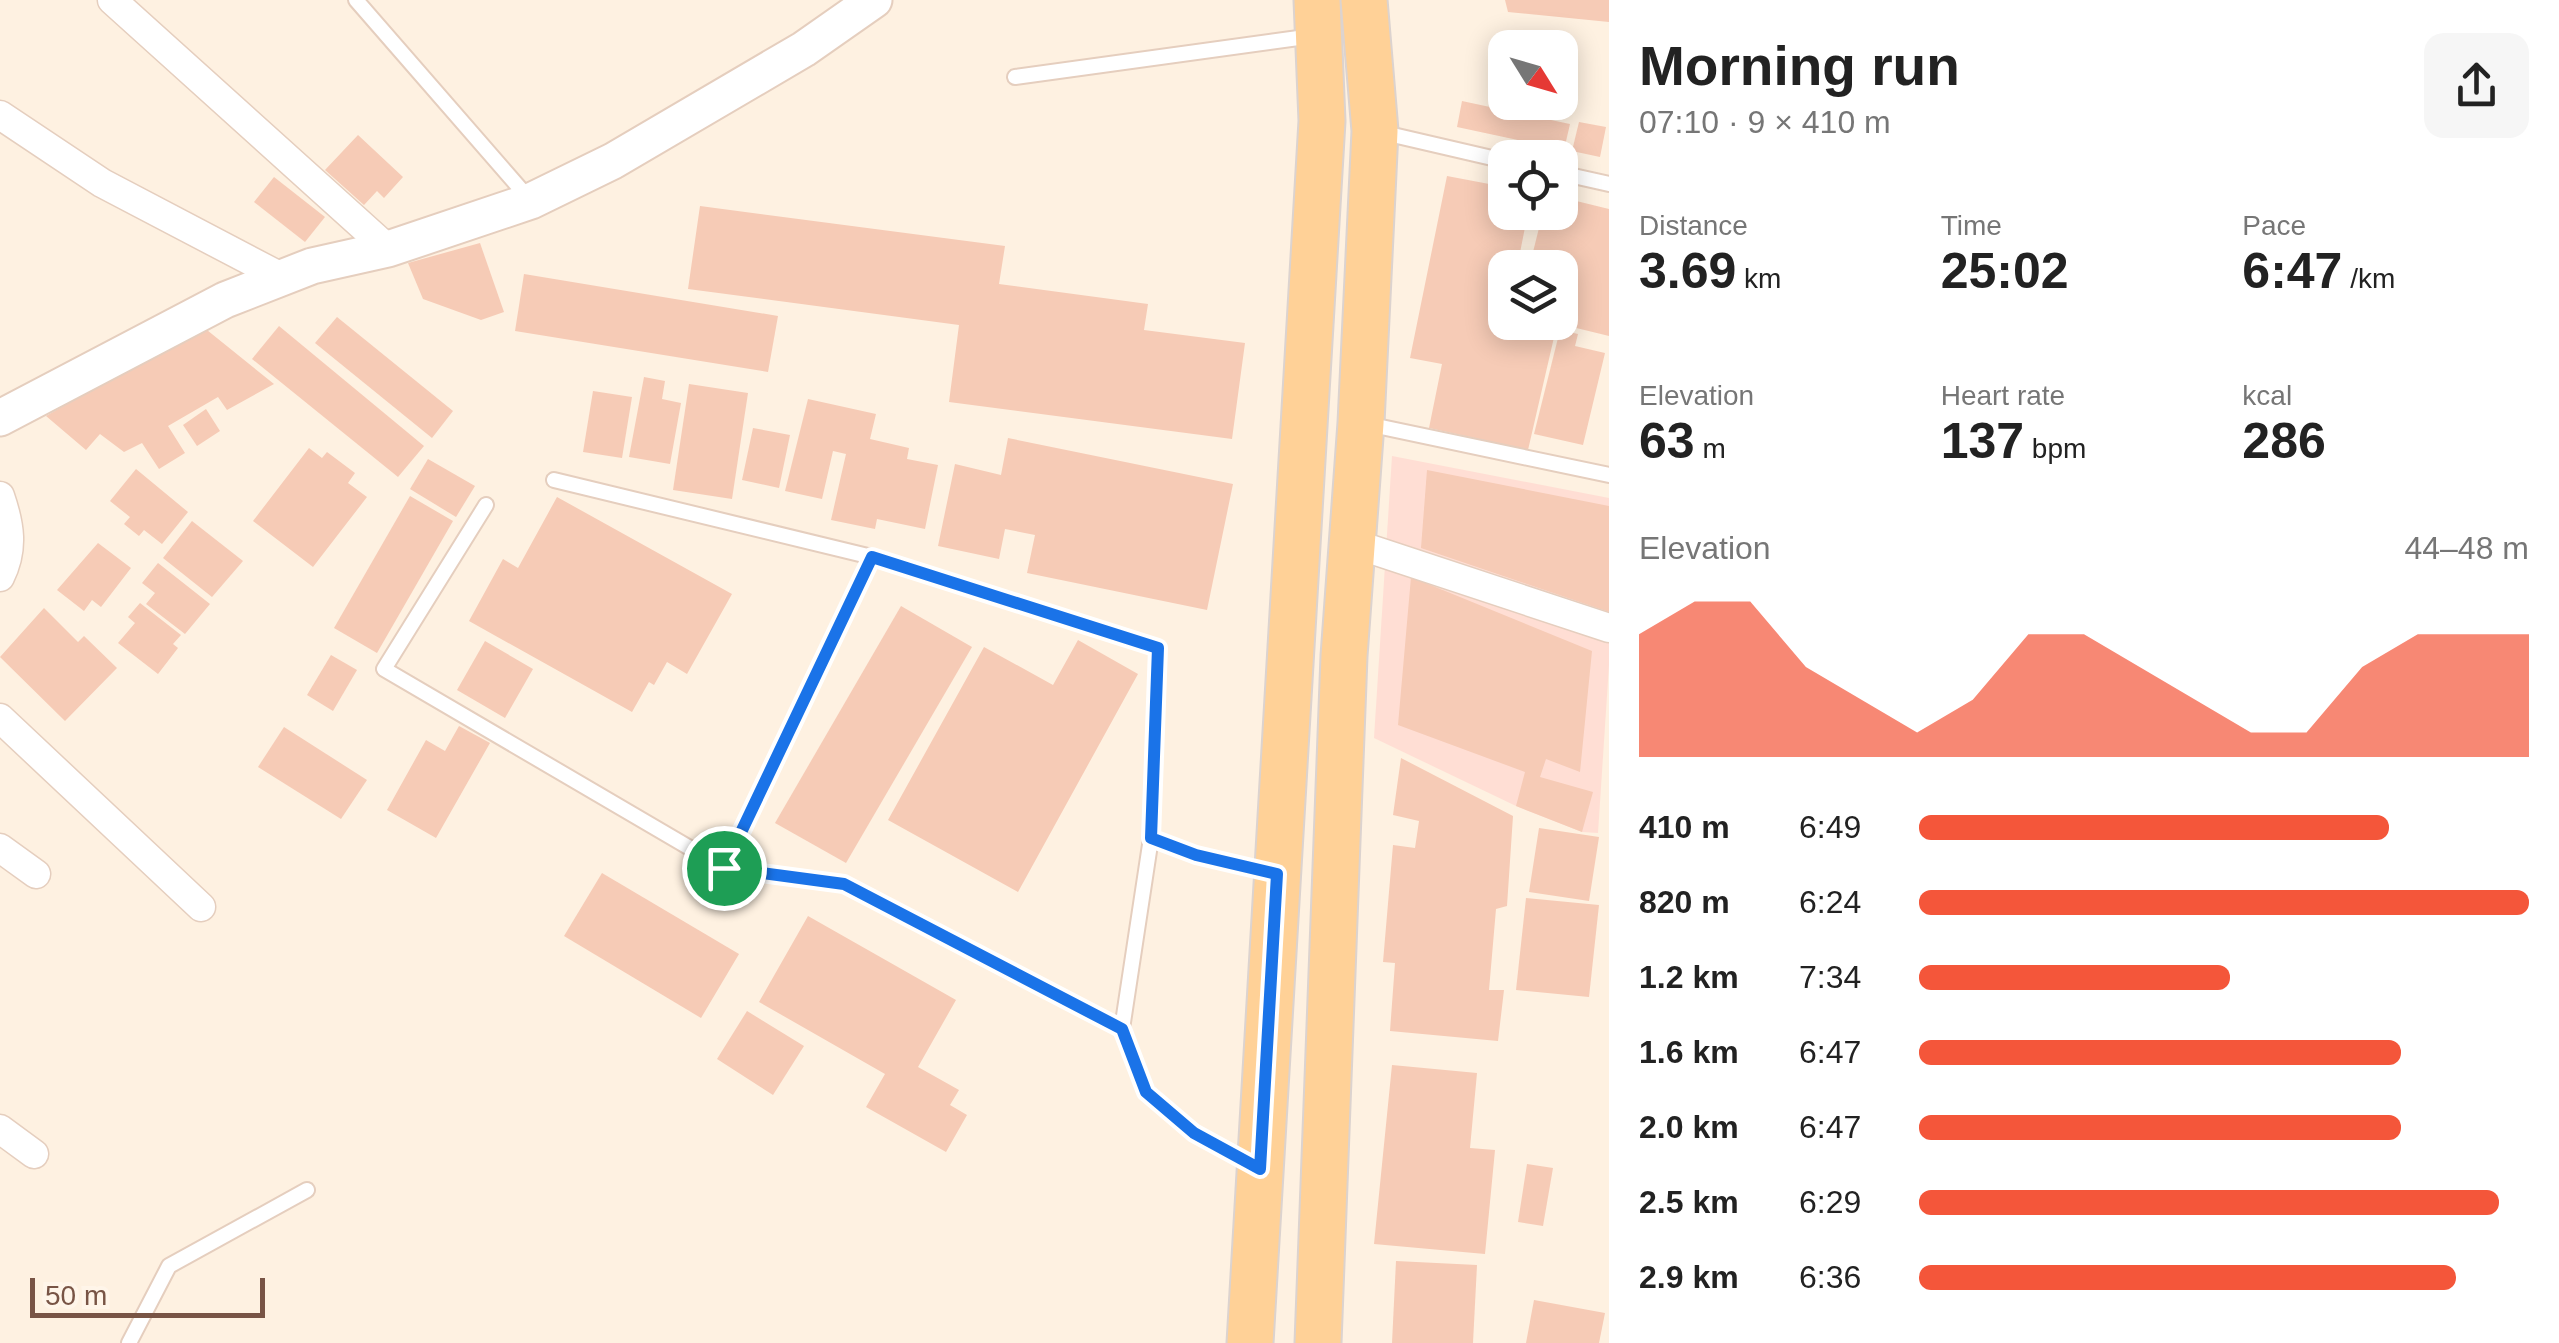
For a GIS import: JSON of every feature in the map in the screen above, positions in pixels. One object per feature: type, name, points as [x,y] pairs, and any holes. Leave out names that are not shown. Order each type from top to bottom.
[{"type":"main road","points":[[1318,1343],[1344,656],[1361,422],[1374,131],[1364,0]]},
{"type":"main road","points":[[1250,1343],[1322,121],[1318,18]]},
{"type":"street","points":[[112,0],[388,249]]},
{"type":"street","points":[[0,418],[224,300],[312,266],[388,249],[531,202],[613,160],[756,77],[874,0]]},
{"type":"street","points":[[0,115],[102,183],[284,279]]},
{"type":"street","points":[[0,496],[10,524],[10,558],[0,577]]},
{"type":"street","points":[[1352,543],[1609,628]]},
{"type":"street","points":[[0,718],[201,907]]},
{"type":"street","points":[[0,848],[36,874]]},
{"type":"street","points":[[0,1129],[34,1154]]},
{"type":"lane","points":[[357,1],[531,202]]},
{"type":"lane","points":[[1015,78],[1318,18]]},
{"type":"lane","points":[[1374,131],[1488,157]]},
{"type":"lane","points":[[1578,177],[1609,184]]},
{"type":"lane","points":[[1361,422],[1609,474]]},
{"type":"lane","points":[[554,480],[872,557],[1158,648],[1151,838],[1122,1029],[1146,1092],[1194,1133],[1260,1169]]},
{"type":"lane","points":[[486,506],[384,668],[724,868],[844,884],[1122,1029]]},
{"type":"lane","points":[[724,868],[872,557]]},
{"type":"lane","points":[[1151,838],[1196,855],[1277,874]]},
{"type":"lane","points":[[129,1343],[169,1266],[307,1190]]},
{"type":"shaded area","points":[[1392,456],[1609,498],[1609,665],[1598,833],[1582,832],[1516,806],[1374,738]]},
{"type":"building","points":[[1505,0],[1609,0],[1609,22],[1508,12]]},
{"type":"building","points":[[1462,101],[1488,107],[1488,120],[1551,120],[1570,124],[1566,140],[1517,140],[1457,127]]},
{"type":"building","points":[[1579,122],[1606,127],[1600,157],[1578,152],[1578,140],[1575,140]]},
{"type":"building","points":[[358,135],[403,177],[384,198],[377,191],[364,205],[325,170]]},
{"type":"building","points":[[1447,176],[1488,184],[1488,230],[1524,230],[1521,250],[1488,250],[1488,340],[1553,340],[1528,450],[1429,428],[1442,364],[1410,358]]},
{"type":"building","points":[[274,177],[325,217],[305,242],[254,202]]},
{"type":"building","points":[[1578,201],[1609,209],[1609,336],[1578,328],[1578,250],[1534,250],[1538,230],[1578,230]]},
{"type":"building","points":[[700,206],[1005,246],[999,284],[1148,304],[1144,330],[1245,343],[1232,439],[949,402],[959,325],[688,289]]},
{"type":"building","points":[[480,243],[504,312],[481,320],[423,299],[408,263]]},
{"type":"building","points":[[524,274],[778,316],[768,372],[515,331]]},
{"type":"building","points":[[337,317],[453,411],[432,438],[315,343]]},
{"type":"building","points":[[202,326],[274,384],[227,410],[218,397],[168,426],[185,453],[159,469],[142,443],[124,452],[100,434],[86,450],[46,416]]},
{"type":"building","points":[[279,326],[424,446],[398,477],[252,359]]},
{"type":"building","points":[[1558,340],[1576,340],[1575,346],[1605,353],[1583,445],[1534,434]]},
{"type":"building","points":[[644,377],[665,381],[662,399],[681,403],[670,464],[629,457]]},
{"type":"building","points":[[689,384],[748,393],[732,499],[673,490]]},
{"type":"building","points":[[593,391],[632,397],[622,458],[583,452]]},
{"type":"building","points":[[808,399],[876,414],[870,439],[909,448],[907,459],[938,465],[925,529],[877,519],[875,529],[831,520],[846,454],[833,451],[822,499],[785,491]]},
{"type":"building","points":[[206,409],[220,431],[197,446],[183,425]]},
{"type":"building","points":[[753,428],[790,435],[779,488],[742,480]]},
{"type":"building","points":[[1008,438],[1233,484],[1207,610],[1027,573],[1035,535],[1005,529],[999,559],[938,546],[955,464],[1001,475]]},
{"type":"building","points":[[309,448],[322,458],[327,452],[355,473],[348,483],[367,497],[313,567],[253,521]]},
{"type":"building","points":[[428,459],[475,486],[456,517],[410,489]]},
{"type":"building","points":[[136,469],[188,512],[162,544],[144,530],[139,536],[124,524],[130,517],[110,501]]},
{"type":"building","points":[[1427,470],[1609,506],[1609,612],[1421,548]]},
{"type":"building","points":[[410,496],[453,521],[377,653],[334,628]]},
{"type":"building","points":[[557,497],[732,594],[687,674],[667,662],[654,685],[649,682],[632,712],[469,621],[503,559],[518,568]]},
{"type":"building","points":[[192,521],[243,561],[212,597],[163,558]]},
{"type":"building","points":[[98,543],[131,568],[101,607],[92,600],[84,611],[57,590]]},
{"type":"building","points":[[158,563],[210,604],[185,634],[146,604],[155,593],[142,583]]},
{"type":"building","points":[[1411,577],[1592,651],[1580,772],[1546,759],[1540,777],[1593,792],[1582,832],[1516,806],[1525,772],[1398,725]]},
{"type":"building","points":[[140,603],[181,635],[173,644],[178,648],[158,674],[118,643],[135,623],[128,617]]},
{"type":"building","points":[[901,606],[972,647],[846,863],[775,823]]},
{"type":"building","points":[[44,608],[78,642],[84,636],[117,668],[65,721],[0,657]]},
{"type":"building","points":[[1078,640],[1138,674],[1018,892],[888,820],[984,647],[1053,685]]},
{"type":"building","points":[[485,641],[533,669],[505,718],[457,690]]},
{"type":"building","points":[[331,655],[357,670],[333,711],[307,695]]},
{"type":"building","points":[[459,726],[490,743],[436,838],[387,810],[426,740],[445,751]]},
{"type":"building","points":[[284,727],[367,780],[341,819],[258,767]]},
{"type":"building","points":[[1401,758],[1513,816],[1507,906],[1496,909],[1489,990],[1504,990],[1498,1041],[1390,1031],[1395,963],[1383,962],[1393,845],[1415,848],[1419,821],[1393,815]]},
{"type":"building","points":[[1539,828],[1599,837],[1589,901],[1529,892]]},
{"type":"building","points":[[602,873],[739,954],[701,1018],[564,936]]},
{"type":"building","points":[[1526,898],[1599,905],[1589,997],[1516,990]]},
{"type":"building","points":[[808,916],[956,1000],[918,1067],[959,1090],[950,1105],[967,1115],[946,1152],[866,1107],[885,1074],[759,1002]]},
{"type":"building","points":[[747,1011],[804,1046],[773,1095],[717,1059]]},
{"type":"building","points":[[1392,1065],[1477,1073],[1470,1148],[1495,1150],[1485,1254],[1374,1244]]},
{"type":"building","points":[[1527,1164],[1553,1168],[1543,1226],[1518,1222]]},
{"type":"building","points":[[1396,1261],[1477,1265],[1473,1343],[1392,1343]]},
{"type":"building","points":[[1534,1300],[1605,1313],[1599,1343],[1526,1343]]},
{"type":"route","points":[[872,557],[1158,648],[1151,838],[1196,855],[1277,874],[1260,1169],[1194,1133],[1146,1092],[1122,1029],[844,884],[724,868],[872,557]]}]
